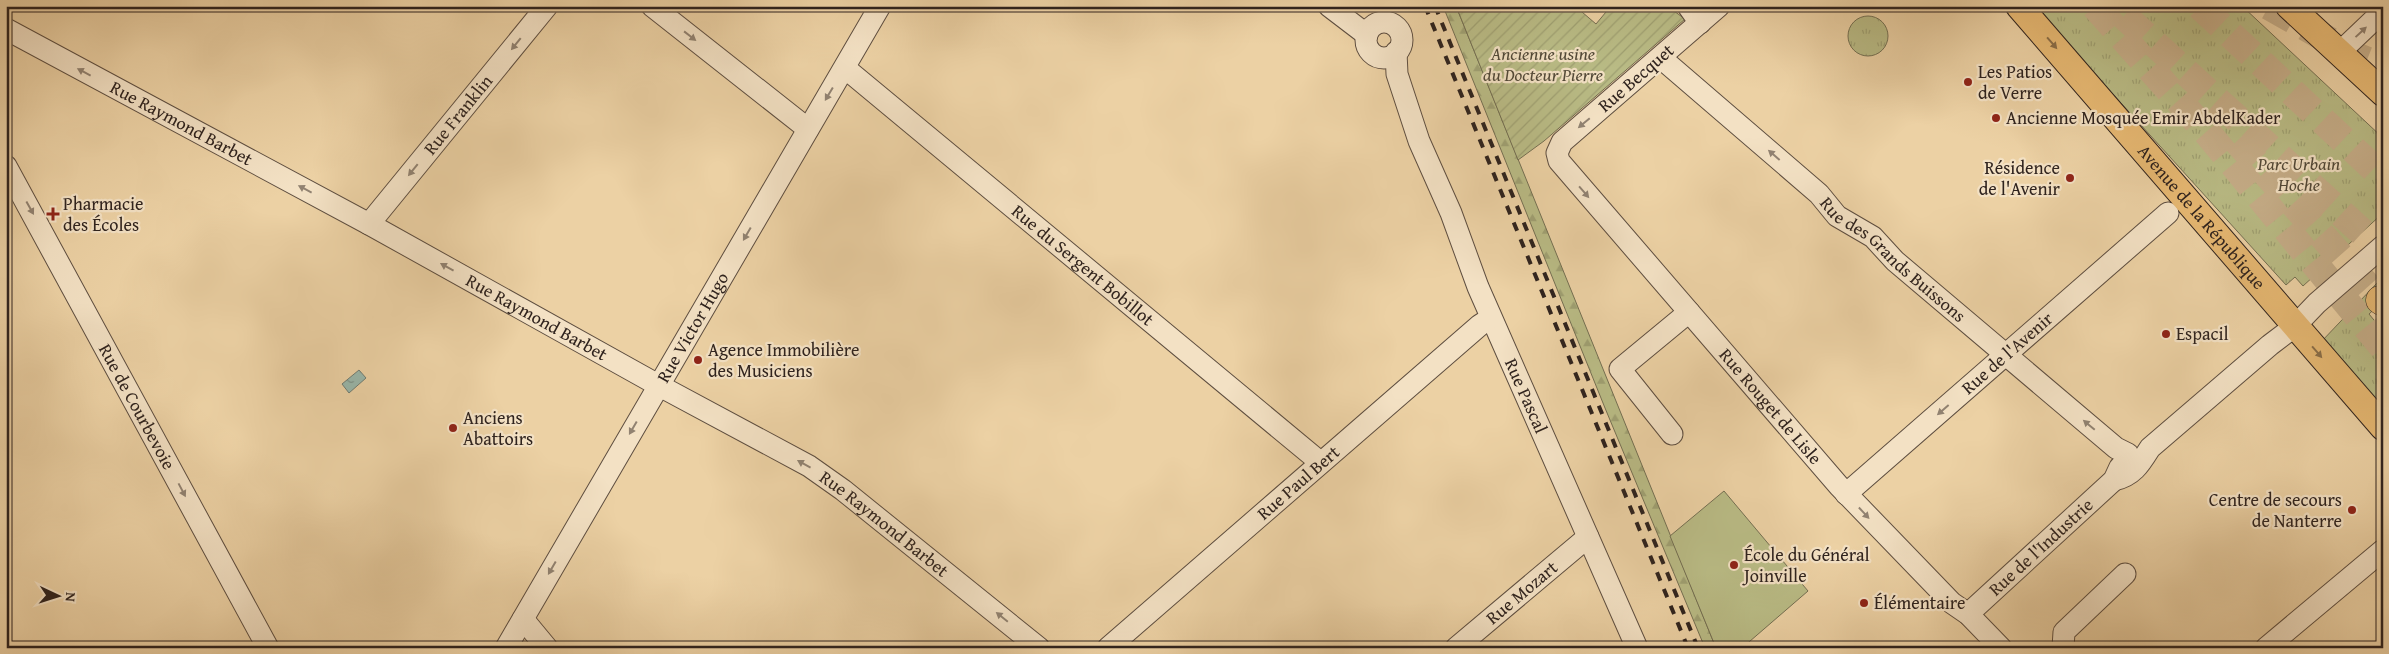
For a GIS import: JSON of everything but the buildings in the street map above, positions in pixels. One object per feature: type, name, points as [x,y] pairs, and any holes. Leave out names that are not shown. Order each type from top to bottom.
[{"type":"main road","name":"Avenue de la République","points":[[2019,6],[2383,427]]},
{"type":"main road","points":[[2289,6],[2383,93]]},
{"type":"street","name":"Rue Franklin","points":[[369,224],[547,6]]},
{"type":"street","points":[[652,6],[808,129]]},
{"type":"street","name":"Rue Victor Hugo","points":[[506,648],[880,6]]},
{"type":"street","name":"Rue Pascal","points":[[1329,6],[1367,35]]},
{"type":"street","name":"Rue Becquet","points":[[1557,153],[1560,145],[1566,139],[1661,58],[1694,15],[1719,6]]},
{"type":"street","points":[[2340,52],[2383,11]]},
{"type":"street","name":"Rue Pascal","points":[[1419,141],[1397,74],[1396,52],[1402,40],[1400,33],[1382,14],[1367,35],[1368,47],[1376,56],[1383,78],[1419,141],[1451,213],[1478,288],[1637,648]]},
{"type":"street","name":"Rue Raymond Barbet","points":[[6,29],[369,224],[823,475],[1039,648]]},
{"type":"street","points":[[1376,56],[1383,58],[1396,52]]},
{"type":"street","name":"Rue des Grands Buissons","points":[[1661,58],[1819,194],[1837,216],[1873,237],[1895,261],[2006,356],[2116,448],[2128,454]]},
{"type":"street","name":"Rue du Sergent Bobillot","points":[[845,68],[1320,462]]},
{"type":"street","name":"Rue Rouget de Lisle","points":[[1557,153],[1559,161],[1568,174],[1846,494],[1952,603],[1968,614],[2001,648]]},
{"type":"street","name":"Rue de Courbevoie","points":[[6,166],[268,648]]},
{"type":"street","name":"Rue de l'Avenir","points":[[1846,494],[2168,213]]},
{"type":"street","name":"Rue de l'Industrie","points":[[2114,480],[2126,478],[2138,467],[2150,448],[2270,344],[2295,326],[2317,303],[2383,246]]},
{"type":"street","points":[[1672,434],[1620,369],[1688,312]]},
{"type":"street","name":"Rue Paul Bert","points":[[1108,648],[1320,462],[1465,338],[1492,318]]},
{"type":"street","name":"Rue de l'Industrie","points":[[1968,614],[2114,480],[2128,454],[2150,448]]},
{"type":"street","name":"Rue Mozart","points":[[1456,648],[1588,537]]},
{"type":"street","points":[[2266,648],[2383,550]]},
{"type":"street","points":[[2063,648],[2064,632],[2125,574]]},
{"type":"street","points":[[523,619],[547,648]]},
{"type":"green space","points":[[1443,6],[1456,6],[1716,648],[1705,648],[1605,408]]},
{"type":"green space","name":"Ancienne usine du Docteur Pierre","points":[[1456,6],[1575,6],[1596,24],[1611,6],[1667,6],[1685,19],[1544,141],[1518,160]]},
{"type":"green space","name":"Parc Urbain Hoche","points":[[2033,6],[2242,6],[2383,138],[2383,213],[2303,286],[2295,277],[2286,285]]},
{"type":"green space","points":[[1868,16],[1882,22],[1888,36],[1882,50],[1868,56],[1854,50],[1848,36],[1854,22]]},
{"type":"green space","points":[[2378,282],[2383,288],[2383,301],[2369,314],[2383,331],[2383,414],[2321,342]]},
{"type":"green space","points":[[1724,491],[1808,591],[1742,648],[1716,648],[1670,536]]},
{"type":"water","points":[[359,370],[366,378],[349,393],[342,384]]},
{"type":"tunnel","points":[[2095,6],[2210,136],[2383,347]]},
{"type":"tunnel","points":[[2200,6],[2383,177]]},
{"type":"tunnel","points":[[2269,6],[2358,57],[2383,67]]},
{"type":"tunnel","points":[[2124,16],[2383,251]]},
{"type":"tunnel","points":[[2237,141],[2380,300]]},
{"type":"railway","points":[[1425,6],[1688,648]]},
{"type":"railway","points":[[1435,6],[1698,648]]},
{"type":"place","name":"Les Patios de Verre","points":[[1968,82]]},
{"type":"place","name":"Ancienne Mosquée Emir AbdelKader","points":[[1996,118]]},
{"type":"place","name":"Résidence de l'Avenir","points":[[2070,178]]},
{"type":"place","name":"Pharmacie des Écoles","points":[[53,214]]},
{"type":"place","name":"Espacil","points":[[2166,334]]},
{"type":"place","name":"Agence Immobilière des Musiciens","points":[[698,360]]},
{"type":"place","name":"Anciens Abattoirs","points":[[453,428]]},
{"type":"place","name":"Centre de secours de Nanterre","points":[[2352,510]]},
{"type":"place","name":"École du Général Joinville","points":[[1734,565]]},
{"type":"place","name":"Élémentaire","points":[[1864,603]]}]
